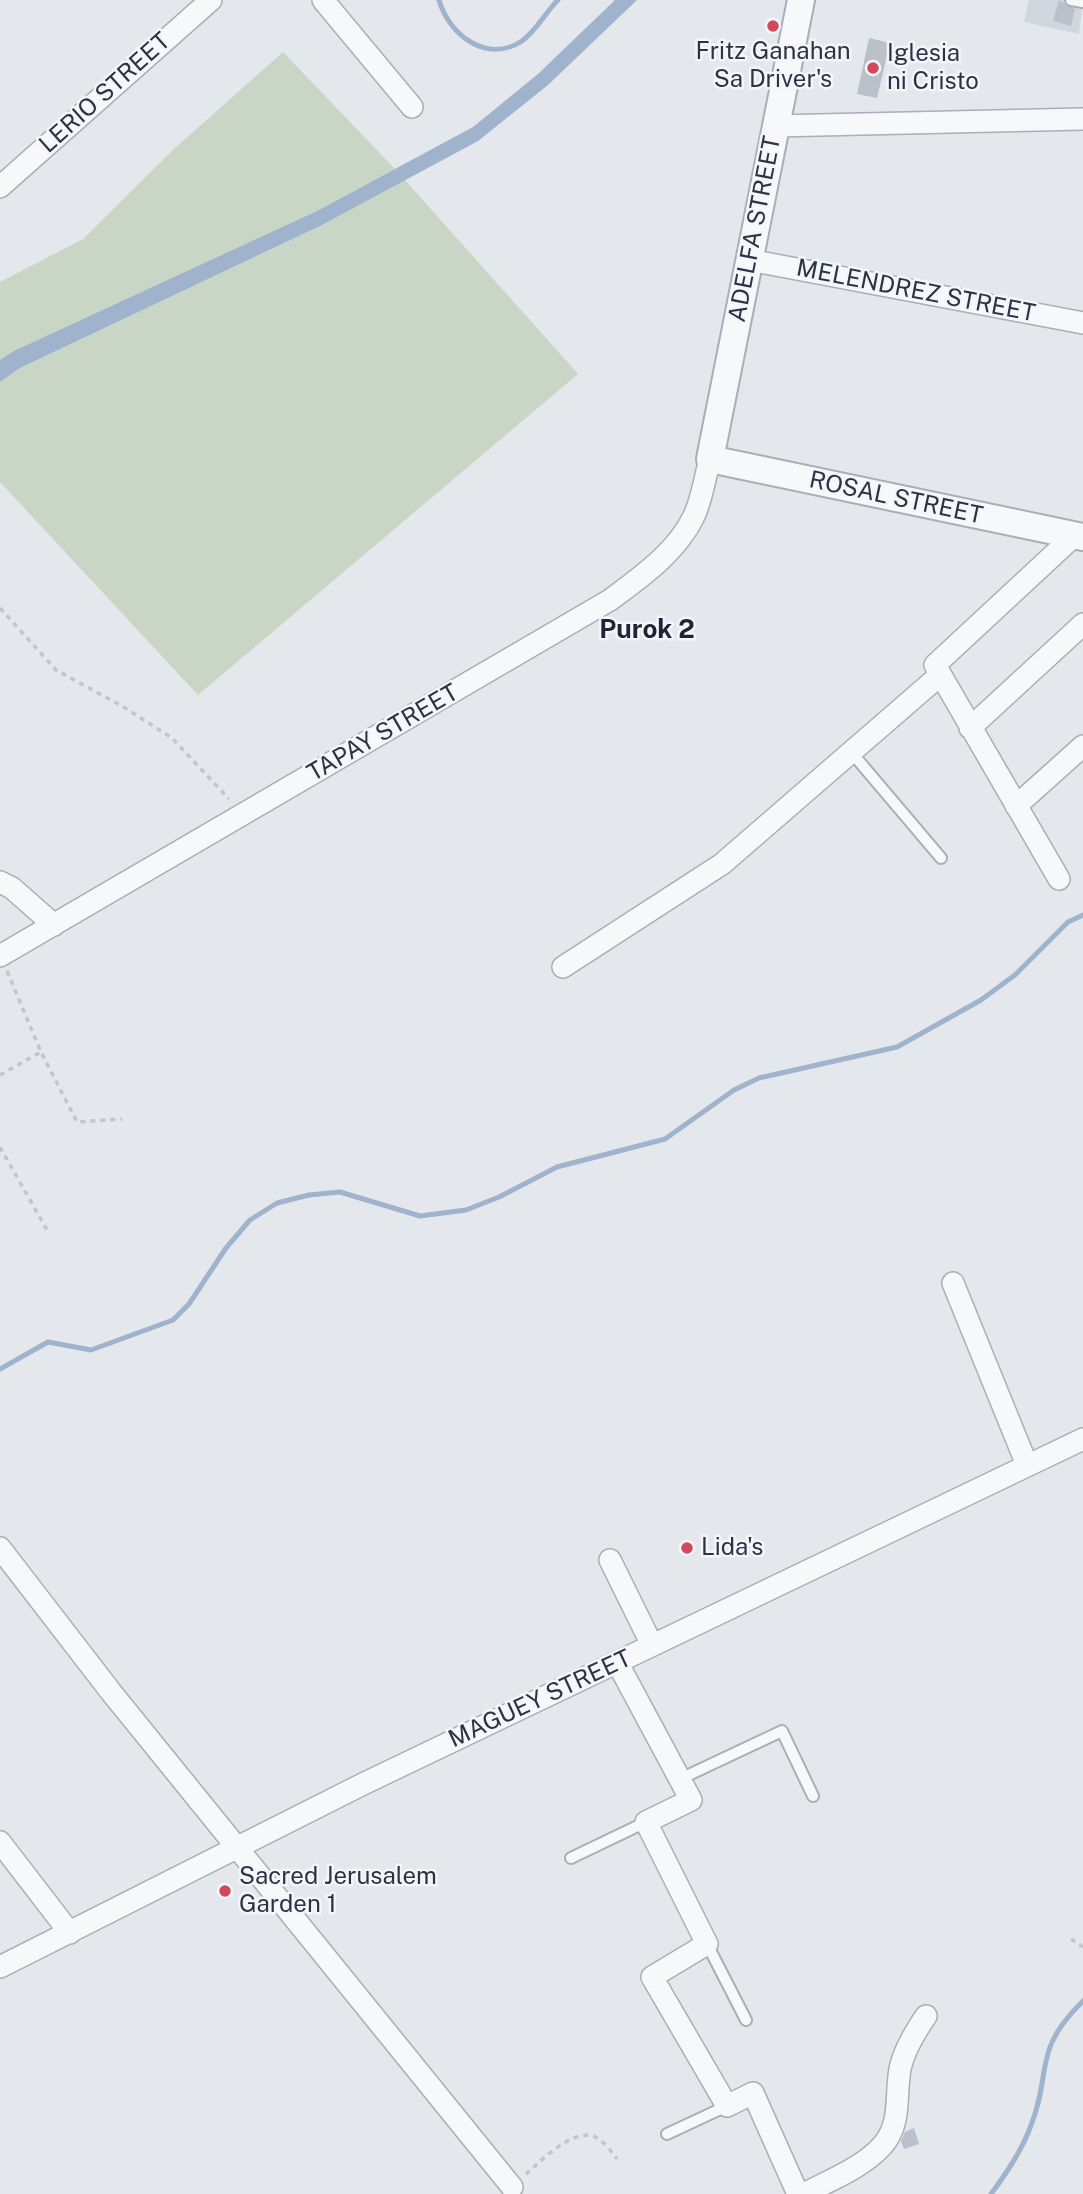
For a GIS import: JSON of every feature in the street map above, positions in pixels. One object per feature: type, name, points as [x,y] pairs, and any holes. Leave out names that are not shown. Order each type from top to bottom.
[{"type":"street","name":"LERIO STREET","points":[[0,187],[211,0]]},
{"type":"street","points":[[323,0],[412,107]]},
{"type":"street","name":"ADELFA STREET","points":[[710,459],[801,0]]},
{"type":"street","points":[[775,126],[1083,119]]},
{"type":"street","name":"MELENDREZ STREET","points":[[748,260],[1083,323]]},
{"type":"street","name":"ROSAL STREET","points":[[710,459],[1079,536]]},
{"type":"street","name":"TAPAY STREET","points":[[0,956],[583,617],[641,577],[684,533],[694,516],[710,459]]},
{"type":"street","points":[[1059,879],[935,665],[1079,536]]},
{"type":"street","points":[[970,728],[1083,624]]},
{"type":"street","points":[[563,967],[722,864],[939,676]]},
{"type":"street","points":[[1016,806],[1083,746]]},
{"type":"street","points":[[0,882],[12,888],[54,926]]},
{"type":"street","points":[[953,1283],[1027,1465]]},
{"type":"street","name":"MAGUEY STREET","points":[[0,1967],[363,1784],[1083,1439]]},
{"type":"street","points":[[0,1548],[512,2187]]},
{"type":"street","points":[[610,1560],[652,1646]]},
{"type":"street","points":[[617,1662],[691,1800],[646,1822],[707,1944],[652,1977],[727,2106],[753,2094],[798,2194]]},
{"type":"street","points":[[0,1842],[70,1933]]},
{"type":"street","points":[[804,2194],[864,2162],[884,2144],[899,2108],[900,2069],[907,2049],[926,2016]]},
{"type":"lane","points":[[1071,0],[1083,2]]},
{"type":"lane","points":[[852,753],[941,858]]},
{"type":"lane","points":[[680,1779],[782,1731],[813,1796]]},
{"type":"lane","points":[[571,1858],[646,1822]]},
{"type":"lane","points":[[707,1944],[746,2020]]},
{"type":"lane","points":[[667,2134],[727,2106]]},
{"type":"path","points":[[0,608],[56,670],[122,706],[172,738],[217,784],[241,817]]},
{"type":"path","points":[[0,956],[41,1052],[77,1122],[122,1119]]},
{"type":"path","points":[[0,1075],[41,1052]]},
{"type":"path","points":[[0,1147],[47,1230]]},
{"type":"path","points":[[1071,1939],[1083,1947]]},
{"type":"path","points":[[512,2187],[537,2165],[578,2137],[592,2136],[605,2144],[617,2159]]},
{"type":"shaded area","points":[[1029,0],[1083,0],[1079,34],[1024,22]]},
{"type":"green space","points":[[283,52],[395,169],[317,211],[0,360],[0,282],[83,239],[174,149]]},
{"type":"green space","points":[[405,180],[578,374],[198,695],[0,482],[0,382],[20,368],[322,225]]},
{"type":"water","points":[[615,0],[637,0],[548,85],[478,141],[322,225],[20,368],[0,382],[0,360],[14,351],[317,211],[473,127],[538,74]]},
{"type":"building","points":[[1059,0],[1075,9],[1071,26],[1053,21]]},
{"type":"building","name":"Iglesia ni Cristo","points":[[869,38],[890,43],[877,98],[857,94]]},
{"type":"building","points":[[914,2128],[919,2144],[904,2149],[901,2141],[905,2132]]},
{"type":"waterway","points":[[439,0],[444,13],[460,34],[471,42],[496,49],[522,41],[558,0]]},
{"type":"waterway","points":[[0,1369],[48,1342],[91,1350],[173,1320],[189,1304],[226,1248],[250,1220],[277,1203],[309,1195],[340,1192],[420,1216],[466,1210],[499,1197],[557,1167],[665,1139],[734,1090],[759,1078],[897,1047],[981,1000],[1015,975],[1068,922],[1083,915]]},
{"type":"waterway","points":[[991,2194],[1013,2162],[1030,2128],[1037,2108],[1049,2049],[1056,2034],[1083,2001]]},
{"type":"place","name":"Fritz Ganahan Sa Driver's","points":[[773,26]]},
{"type":"place","name":"Iglesia ni Cristo","points":[[873,68]]},
{"type":"place","name":"Lida's","points":[[687,1548]]},
{"type":"place","name":"Sacred Jerusalem Garden 1","points":[[225,1891]]},
{"type":"district","name":"Purok 2","points":[[647,630]]}]
